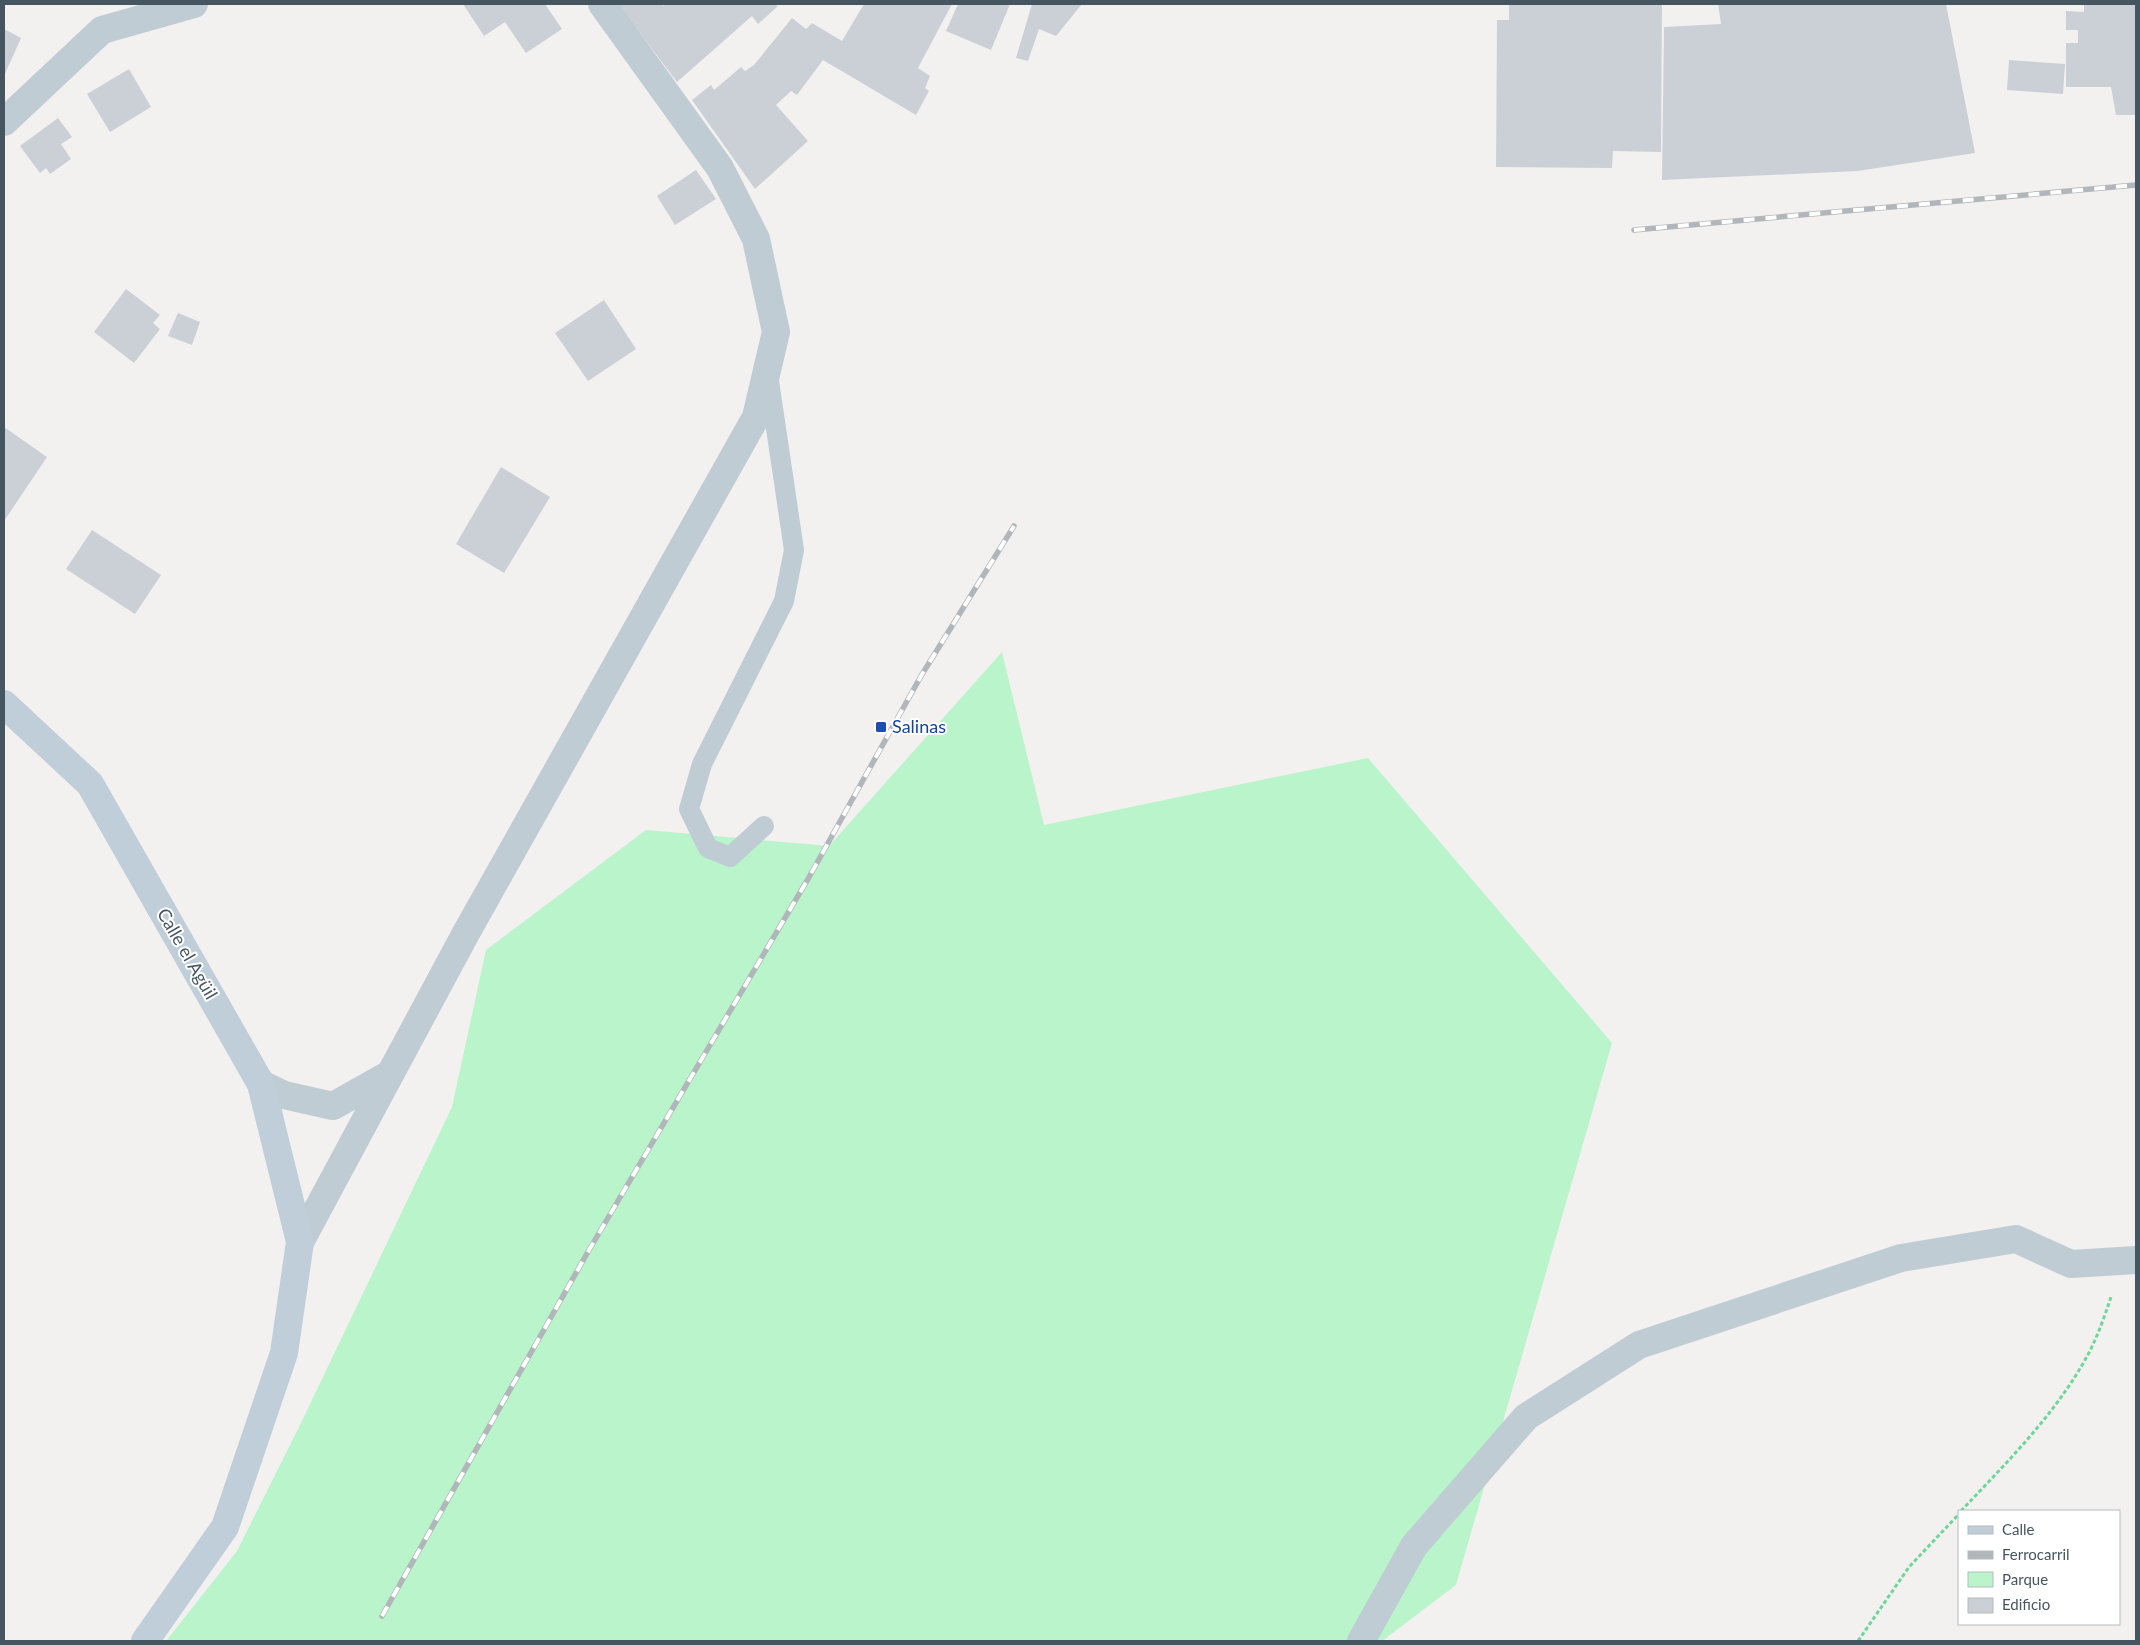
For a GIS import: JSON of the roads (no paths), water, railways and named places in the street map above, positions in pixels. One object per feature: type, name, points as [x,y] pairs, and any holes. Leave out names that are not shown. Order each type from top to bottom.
[{"type":"street","points":[[4,122],[102,30],[194,4]]},
{"type":"street","points":[[146,1641],[225,1527],[284,1353],[300,1242],[470,924],[756,417],[776,332],[756,239],[720,168],[602,4]]},
{"type":"street","name":"Calle el Agüil","points":[[4,704],[90,784],[261,1084],[300,1242]]},
{"type":"street","points":[[261,1084],[284,1095],[333,1106],[390,1074]]},
{"type":"street","points":[[1361,1641],[1414,1546],[1526,1417],[1639,1345],[1901,1258],[2016,1239],[2071,1264],[2128,1261]]},
{"type":"lane","points":[[764,826],[730,857],[708,848],[689,809],[702,764],[784,601],[794,550],[767,369]]},
{"type":"railway","points":[[1634,230],[2136,185]]},
{"type":"railway","points":[[382,1616],[589,1250],[808,879],[921,676],[1014,526]]},
{"type":"place","name":"Salinas","points":[[881,727]]}]
